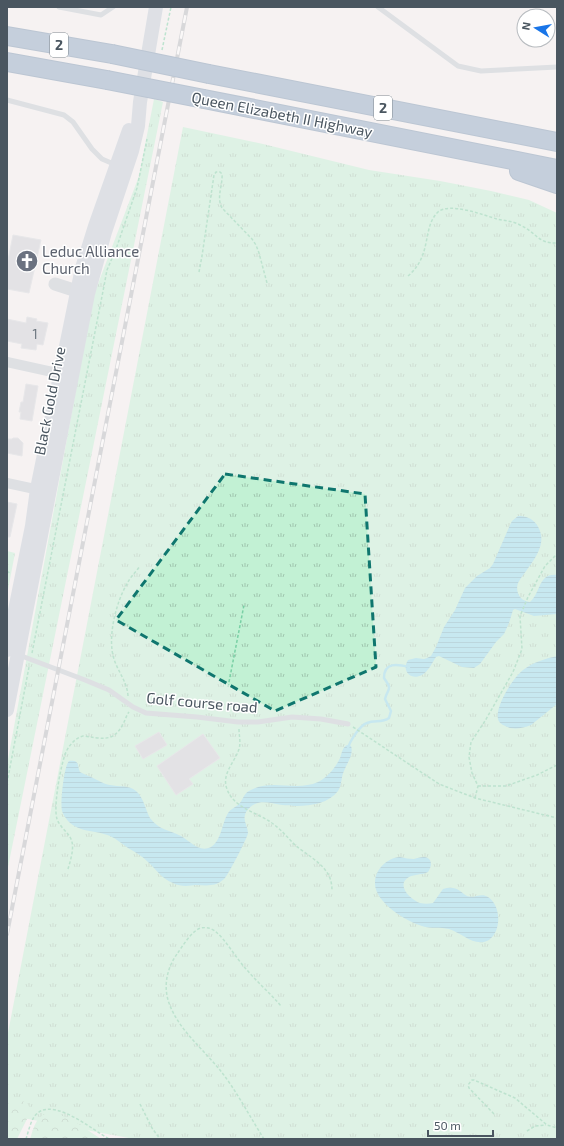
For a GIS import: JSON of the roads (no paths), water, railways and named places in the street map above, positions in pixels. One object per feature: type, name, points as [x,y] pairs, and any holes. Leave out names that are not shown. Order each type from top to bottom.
[{"type":"highway","name":"Queen Elizabeth II Highway","points":[[7,36],[112,54],[557,142]]},
{"type":"highway","name":"Queen Elizabeth II Highway","points":[[7,62],[107,80],[407,140],[557,168]]},
{"type":"highway","points":[[407,140],[462,158],[518,171],[557,184]]},
{"type":"main road","name":"Black Gold Drive","points":[[7,710],[19,654],[30,537],[44,491],[82,293],[105,232],[121,166],[132,150],[138,126],[140,102],[156,7]]},
{"type":"street","points":[[55,284],[82,293]]},
{"type":"street","points":[[7,362],[66,375]]},
{"type":"street","points":[[7,483],[44,491]]},
{"type":"lane","points":[[59,7],[102,15],[113,7]]},
{"type":"lane","points":[[378,7],[458,66],[481,71],[557,67]]},
{"type":"lane","points":[[7,100],[64,115],[74,122],[92,149],[102,159],[121,166]]},
{"type":"lane","name":"Golf course road","points":[[19,654],[109,690],[133,707],[146,713],[238,722],[258,722],[292,718],[321,719],[348,724]]},
{"type":"water","points":[[518,516],[529,518],[537,525],[541,533],[540,548],[532,563],[518,583],[517,590],[519,596],[523,600],[530,602],[534,598],[540,584],[546,577],[557,575],[557,614],[534,616],[515,609],[513,610],[504,634],[496,642],[480,664],[474,668],[462,667],[439,656],[436,657],[424,674],[414,677],[408,674],[406,671],[406,664],[408,660],[416,658],[424,659],[431,656],[444,627],[455,610],[465,588],[477,576],[490,568],[493,564],[512,521]]},
{"type":"water","points":[[557,656],[557,704],[531,725],[520,728],[510,728],[501,724],[498,719],[499,707],[514,679],[523,670],[531,665]]},
{"type":"water","points":[[347,745],[351,746],[352,749],[343,773],[341,784],[338,791],[327,800],[304,806],[289,806],[261,802],[249,808],[245,817],[248,833],[245,842],[225,878],[215,884],[184,886],[169,881],[143,858],[113,837],[77,828],[72,825],[62,811],[62,793],[67,764],[69,761],[75,761],[78,764],[80,772],[82,773],[105,784],[127,787],[136,791],[141,797],[153,822],[203,849],[211,847],[217,841],[228,813],[240,803],[247,792],[257,787],[274,785],[301,786],[318,782],[325,778],[334,768],[343,749]]},
{"type":"water","points":[[400,857],[414,859],[424,857],[429,859],[431,863],[428,872],[414,875],[405,880],[404,888],[406,892],[409,896],[420,903],[433,903],[443,889],[450,888],[454,888],[470,897],[483,895],[488,897],[495,906],[498,918],[498,925],[493,936],[484,942],[474,941],[449,929],[416,924],[392,910],[380,897],[376,890],[375,883],[379,869],[386,862]]},
{"type":"waterway","points":[[348,748],[351,741],[364,724],[389,718],[391,711],[385,699],[389,689],[384,678],[386,669],[392,665],[409,667]]},
{"type":"railway","points":[[7,934],[187,7]]},
{"type":"place","name":"Leduc Alliance Church","points":[[27,261]]}]
